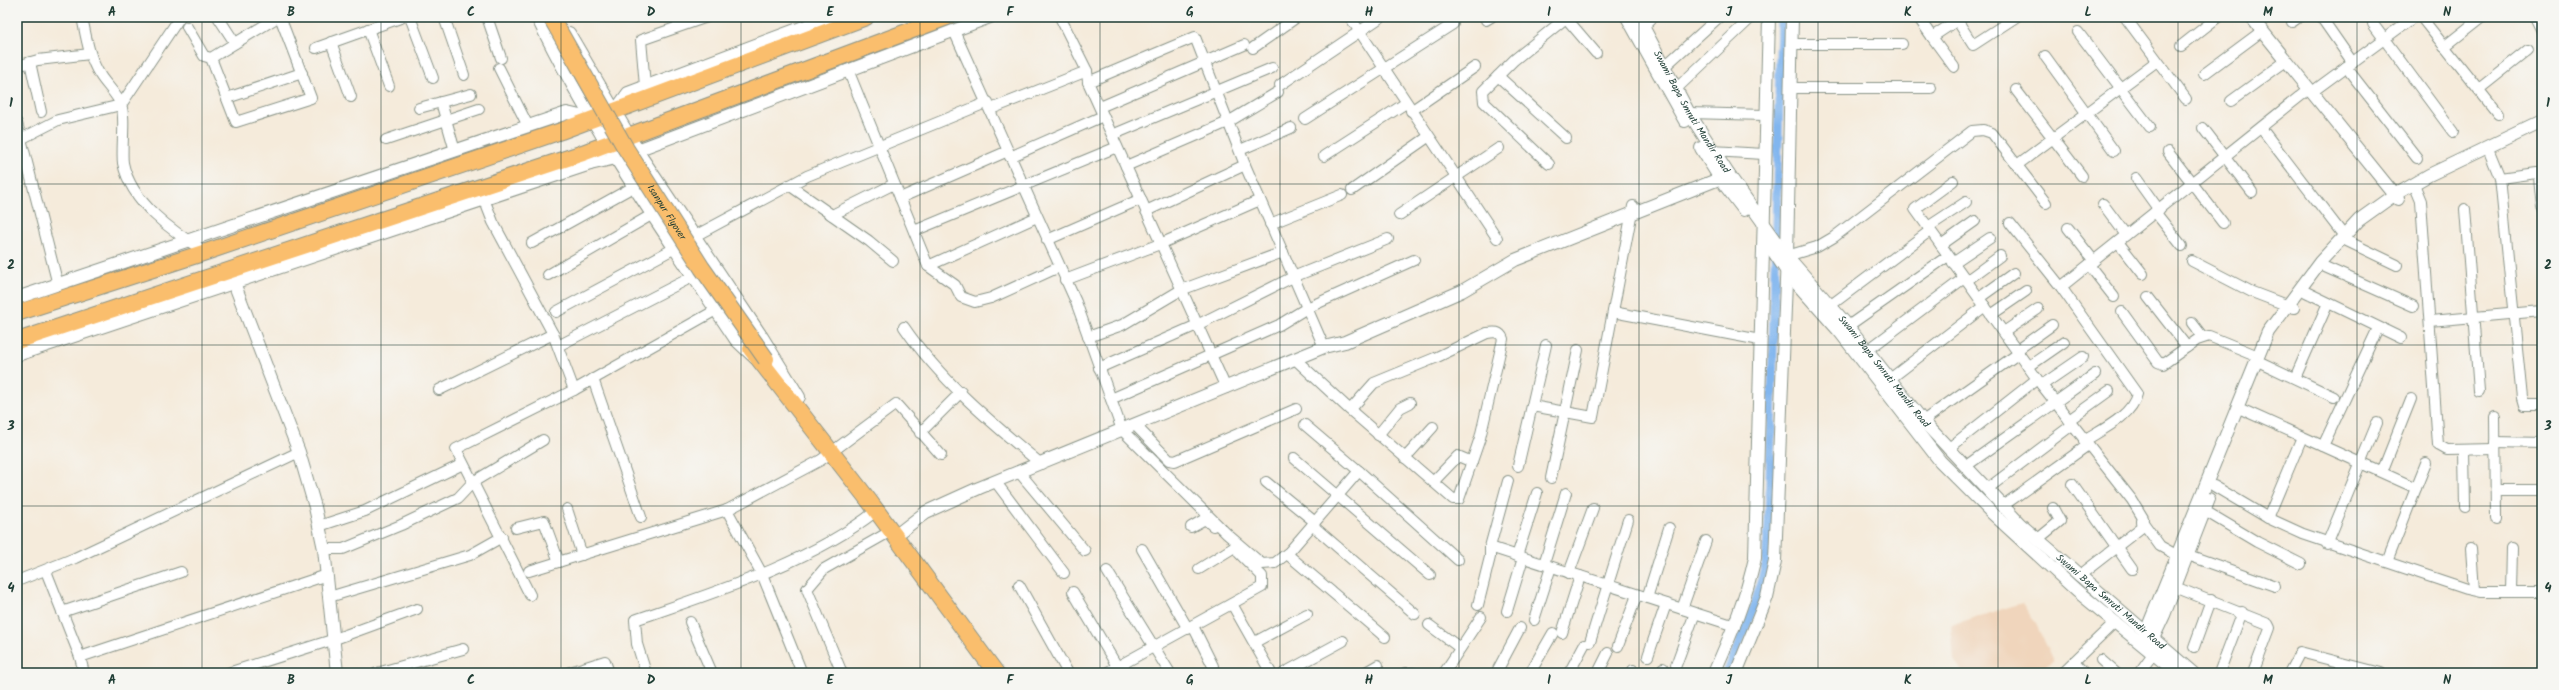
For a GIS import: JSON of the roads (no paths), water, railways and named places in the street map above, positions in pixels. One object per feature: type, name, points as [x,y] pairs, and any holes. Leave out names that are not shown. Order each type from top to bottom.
[{"type":"main road","name":"Isanpur Flyover","points":[[545,17],[621,152],[738,329],[764,362],[799,397],[834,450]]},
{"type":"main road","name":"Isanpur Flyover","points":[[551,17],[626,150],[764,362]]},
{"type":"main road","points":[[17,313],[136,267],[206,252],[291,215],[866,17]]},
{"type":"main road","points":[[17,341],[232,277],[607,144],[633,143],[951,24]]},
{"type":"main road","points":[[764,362],[834,450],[898,535],[996,671]]},
{"type":"main road","points":[[834,450],[876,511],[898,535]]},
{"type":"street","points":[[82,17],[90,54],[99,74],[121,105],[124,163],[134,188],[158,218],[189,242],[206,252]]},
{"type":"street","points":[[19,140],[58,120],[121,105],[180,17]]},
{"type":"street","points":[[218,17],[235,43]]},
{"type":"street","points":[[187,27],[204,56],[211,58],[235,43],[264,21],[279,17],[311,98],[236,122],[211,58]]},
{"type":"street","points":[[316,48],[404,17]]},
{"type":"street","points":[[410,17],[433,78]]},
{"type":"street","points":[[444,17],[464,75]]},
{"type":"street","points":[[487,17],[500,63],[528,126]]},
{"type":"street","points":[[537,17],[554,52],[607,144],[716,310],[736,340],[764,362]]},
{"type":"street","points":[[560,17],[633,143],[693,237],[762,338],[799,397]]},
{"type":"street","points":[[645,86],[641,40],[707,17]]},
{"type":"street","points":[[611,105],[628,92],[830,17]]},
{"type":"street","points":[[17,355],[232,277],[484,199],[590,164],[616,158],[633,143],[848,70],[951,24],[990,17]]},
{"type":"street","points":[[1060,17],[1087,71],[1088,82],[1226,388]]},
{"type":"street","points":[[900,198],[1009,154],[1205,63],[1249,47],[1296,17]]},
{"type":"street","points":[[1350,17],[1408,107],[1497,238]]},
{"type":"street","points":[[1126,166],[1228,122],[1381,17]]},
{"type":"street","points":[[1548,164],[1484,102],[1483,91],[1498,76],[1566,17],[1596,53]]},
{"type":"street","points":[[1626,17],[1647,57],[1786,270],[1840,332],[1940,461],[1997,518],[2077,591],[2115,622],[2150,643],[2177,673]]},
{"type":"street","points":[[1640,22],[1653,17]]},
{"type":"street","points":[[1664,67],[1719,17]]},
{"type":"street","points":[[1676,89],[1752,17]]},
{"type":"street","points":[[1714,673],[1736,626],[1748,592],[1755,558],[1768,17]]},
{"type":"street","points":[[1736,673],[1767,597],[1775,561],[1787,256],[1792,17]]},
{"type":"street","points":[[1918,17],[1954,66]]},
{"type":"street","points":[[1932,37],[1958,18],[1973,45],[2016,17]]},
{"type":"street","points":[[2125,17],[2186,99]]},
{"type":"street","points":[[2181,46],[2218,17]]},
{"type":"street","points":[[2251,17],[2396,197]]},
{"type":"street","points":[[2321,17],[2349,65],[2417,158]]},
{"type":"street","points":[[2061,287],[2261,128],[2414,17]]},
{"type":"street","points":[[2421,17],[2498,114]]},
{"type":"street","points":[[2444,47],[2482,17]]},
{"type":"street","points":[[2535,17],[2542,31]]},
{"type":"street","name":"Swami Bapa Smruti Mandir Road","points":[[1640,22],[1689,113],[1712,151],[1723,174],[1763,222],[1787,256],[1831,305],[1868,350],[1923,421],[1948,449],[2004,505],[2020,524],[2080,576],[2150,643],[2193,673]]},
{"type":"street","points":[[951,24],[989,106],[1065,280],[1088,337],[1122,430],[1212,522],[1233,548],[1264,580],[1262,587],[1191,628],[1154,647],[1119,670],[1106,673]]},
{"type":"street","points":[[1305,119],[1453,24]]},
{"type":"street","points":[[2373,24],[2453,132]]},
{"type":"street","points":[[368,29],[389,86]]},
{"type":"street","points":[[2204,74],[2262,31]]},
{"type":"street","points":[[2078,32],[2150,127]]},
{"type":"street","points":[[1088,82],[1195,37],[1245,165],[1270,224],[1307,308],[1328,346]]},
{"type":"street","points":[[331,42],[351,97]]},
{"type":"street","points":[[1792,44],[1902,44]]},
{"type":"street","points":[[2479,89],[2528,50]]},
{"type":"street","points":[[17,66],[30,62],[90,54]]},
{"type":"street","points":[[2045,56],[2114,151]]},
{"type":"street","points":[[2017,165],[2053,136],[2157,61]]},
{"type":"street","points":[[2231,101],[2286,61]]},
{"type":"street","points":[[30,62],[41,112]]},
{"type":"street","points":[[1324,156],[1475,67]]},
{"type":"street","points":[[1112,135],[1215,90],[1272,68]]},
{"type":"street","points":[[848,70],[928,266],[955,285],[961,297],[975,302],[991,298],[1059,267]]},
{"type":"street","points":[[693,237],[789,185],[879,146],[1087,71]]},
{"type":"street","points":[[226,98],[302,73]]},
{"type":"street","points":[[1498,76],[1566,138]]},
{"type":"street","points":[[1790,88],[1931,88]]},
{"type":"street","points":[[2016,90],[2053,136],[2082,176]]},
{"type":"street","points":[[419,108],[471,94]]},
{"type":"street","points":[[441,102],[455,151]]},
{"type":"street","points":[[386,140],[479,109]]},
{"type":"street","points":[[17,298],[58,285],[136,267],[189,242],[291,215],[455,151],[528,126],[567,113],[589,113]]},
{"type":"street","points":[[1689,113],[1765,115]]},
{"type":"street","points":[[2396,197],[2416,189],[2472,157],[2489,151],[2542,121]]},
{"type":"street","points":[[17,123],[19,140],[58,285]]},
{"type":"street","points":[[2139,673],[2183,555],[2260,360],[2275,333],[2320,262],[2367,220],[2396,197],[2429,175],[2472,157],[2511,138],[2542,127]]},
{"type":"street","points":[[1240,150],[1291,128]]},
{"type":"street","points":[[2203,128],[2252,192]]},
{"type":"street","points":[[2261,128],[2345,239],[2397,264]]},
{"type":"street","points":[[1787,256],[1817,248],[1834,237],[1972,131],[1983,130],[1992,133],[2046,203]]},
{"type":"street","points":[[1352,190],[1428,137]]},
{"type":"street","points":[[590,164],[607,144]]},
{"type":"street","points":[[914,231],[1117,146]]},
{"type":"street","points":[[1399,215],[1499,148]]},
{"type":"street","points":[[1712,151],[1764,154]]},
{"type":"street","points":[[2489,151],[2500,178],[2522,398],[2524,405],[2542,405]]},
{"type":"street","points":[[2168,152],[2223,223]]},
{"type":"street","points":[[1146,211],[1245,165]]},
{"type":"street","points":[[2500,178],[2536,173],[2539,177],[2542,207]]},
{"type":"street","points":[[842,673],[807,590],[824,569],[898,535],[926,512],[937,509],[995,482],[1462,291],[1479,278],[1515,260],[1723,174]]},
{"type":"street","points":[[2136,178],[2182,246]]},
{"type":"street","points":[[1953,181],[1915,209],[2028,367],[2056,402],[2070,423],[2132,500],[2142,521],[2160,546],[2275,586]]},
{"type":"street","points":[[832,215],[894,184]]},
{"type":"street","points":[[789,185],[893,261]]},
{"type":"street","points":[[532,243],[635,186]]},
{"type":"street","points":[[2416,189],[2421,201],[2438,445],[2447,450],[2464,450],[2495,445],[2542,443]]},
{"type":"street","points":[[1270,224],[1342,195]]},
{"type":"street","points":[[484,199],[493,222],[553,334],[574,390]]},
{"type":"street","points":[[1047,240],[1141,199]]},
{"type":"street","points":[[1065,280],[1160,244],[1260,200]]},
{"type":"street","points":[[1831,305],[1966,202]]},
{"type":"street","points":[[2103,204],[2143,274]]},
{"type":"street","points":[[2464,209],[2479,391]]},
{"type":"street","points":[[1532,406],[1565,414],[1593,417],[1633,210]]},
{"type":"street","points":[[548,275],[653,214]]},
{"type":"street","points":[[928,266],[1037,217]]},
{"type":"street","points":[[1941,245],[1975,221]]},
{"type":"street","points":[[2004,505],[2125,413],[2135,404],[2137,394],[2061,287],[2010,223]]},
{"type":"street","points":[[2068,228],[2114,297]]},
{"type":"street","points":[[1848,326],[1951,259],[1990,238]]},
{"type":"street","points":[[1099,368],[1197,325],[1293,277],[1388,239]]},
{"type":"street","points":[[2291,307],[2306,292],[2345,239]]},
{"type":"street","points":[[556,312],[676,248]]},
{"type":"street","points":[[1088,337],[1122,324],[1181,290],[1283,252]]},
{"type":"street","points":[[1868,350],[2000,256]]},
{"type":"street","points":[[1111,399],[1279,324],[1307,308],[1414,260]]},
{"type":"street","points":[[2192,261],[2252,292],[2291,307]]},
{"type":"street","points":[[2325,267],[2413,306]]},
{"type":"street","points":[[1890,379],[1982,302],[2014,273]]},
{"type":"street","points":[[558,346],[694,276]]},
{"type":"street","points":[[232,277],[299,452],[319,526],[324,549],[332,640],[337,673]]},
{"type":"street","points":[[1991,315],[2026,291]]},
{"type":"street","points":[[2306,292],[2401,338]]},
{"type":"street","points":[[2148,297],[2187,347]]},
{"type":"street","points":[[2295,378],[2328,303]]},
{"type":"street","points":[[2004,332],[2038,309]]},
{"type":"street","points":[[530,594],[456,449],[574,390],[716,310]]},
{"type":"street","points":[[2430,322],[2542,311]]},
{"type":"street","points":[[1613,312],[1760,340]]},
{"type":"street","points":[[2122,312],[2158,362],[2163,364],[2202,336],[2208,336],[2334,396]]},
{"type":"street","points":[[2192,323],[2202,336]]},
{"type":"street","points":[[1923,421],[2018,352],[2052,325]]},
{"type":"street","points":[[904,327],[914,342],[961,392],[980,411],[1041,464]]},
{"type":"street","points":[[2323,446],[2378,328]]},
{"type":"street","points":[[1295,359],[1350,410],[1378,435],[1433,482],[1453,499],[1459,499],[1472,462],[1503,339],[1502,335],[1496,331],[1487,333],[1435,358],[1374,383],[1350,410]]},
{"type":"street","points":[[439,390],[553,334]]},
{"type":"street","points":[[2028,367],[2064,342]]},
{"type":"street","points":[[1518,466],[1546,345]]},
{"type":"street","points":[[1551,478],[1578,350]]},
{"type":"street","points":[[1948,449],[2040,382],[2083,357]]},
{"type":"street","points":[[2150,643],[2176,587],[2183,555],[2205,511],[2260,360]]},
{"type":"street","points":[[1966,466],[2095,374]]},
{"type":"street","points":[[593,379],[641,518]]},
{"type":"street","points":[[1987,489],[2109,391]]},
{"type":"street","points":[[920,433],[961,392]]},
{"type":"street","points":[[2382,472],[2411,399]]},
{"type":"street","points":[[1378,435],[1400,408],[1410,403]]},
{"type":"street","points":[[529,571],[727,510],[821,460],[896,404],[941,455]]},
{"type":"street","points":[[1135,425],[1169,460],[1175,461],[1296,409]]},
{"type":"street","points":[[2242,410],[2416,488]]},
{"type":"street","points":[[2495,418],[2496,519]]},
{"type":"street","points":[[2327,544],[2377,423]]},
{"type":"street","points":[[1304,424],[1359,470],[1458,560]]},
{"type":"street","points":[[1405,458],[1433,427]]},
{"type":"street","points":[[2268,518],[2302,437]]},
{"type":"street","points":[[324,549],[343,549],[401,525],[458,498],[473,482],[543,440]]},
{"type":"street","points":[[2464,450],[2465,506]]},
{"type":"street","points":[[17,581],[46,571],[299,452]]},
{"type":"street","points":[[1433,482],[1458,456],[1472,462]]},
{"type":"street","points":[[1294,458],[1338,494],[1430,575]]},
{"type":"street","points":[[2387,562],[2426,463]]},
{"type":"street","points":[[319,526],[365,511],[464,464]]},
{"type":"street","points":[[1191,527],[1204,519],[1212,522],[1262,564],[1275,564],[1287,554],[1359,470]]},
{"type":"street","points":[[1020,472],[1085,551]]},
{"type":"street","points":[[1478,605],[1490,557],[1490,547],[1508,481]]},
{"type":"street","points":[[995,482],[1064,573]]},
{"type":"street","points":[[1266,482],[1415,614]]},
{"type":"street","points":[[2072,484],[2118,547],[2132,569]]},
{"type":"street","points":[[2214,486],[2268,518],[2327,544],[2474,590],[2542,592]]},
{"type":"street","points":[[2496,490],[2542,490]]},
{"type":"street","points":[[1507,611],[1536,493]]},
{"type":"street","points":[[1534,620],[1566,493]]},
{"type":"street","points":[[1569,573],[1593,508]]},
{"type":"street","points":[[2038,539],[2060,521],[2053,508]]},
{"type":"street","points":[[567,509],[582,555]]},
{"type":"street","points":[[727,510],[762,574],[802,673]]},
{"type":"street","points":[[646,673],[636,644],[635,620],[762,574],[854,528],[876,511]]},
{"type":"street","points":[[2205,511],[2257,542],[2301,564]]},
{"type":"street","points":[[1569,673],[1587,644],[1608,585],[1628,520]]},
{"type":"street","points":[[516,528],[544,521],[559,562]]},
{"type":"street","points":[[2080,576],[2142,527],[2142,521]]},
{"type":"street","points":[[1647,598],[1669,528]]},
{"type":"street","points":[[329,597],[470,555],[502,537]]},
{"type":"street","points":[[1682,609],[1706,541]]},
{"type":"street","points":[[1490,547],[1736,626],[1753,634]]},
{"type":"street","points":[[1199,569],[1233,548]]},
{"type":"street","points":[[2511,592],[2512,548]]},
{"type":"street","points":[[1142,549],[1213,666]]},
{"type":"street","points":[[2471,549],[2474,590]]},
{"type":"street","points":[[1287,554],[1385,637]]},
{"type":"street","points":[[46,571],[80,657],[84,673]]},
{"type":"street","points":[[62,612],[181,572]]},
{"type":"street","points":[[1107,572],[1170,673]]},
{"type":"street","points":[[80,657],[327,575]]},
{"type":"street","points":[[1530,673],[1557,633],[1580,576]]},
{"type":"street","points":[[1019,585],[1068,673]]},
{"type":"street","points":[[2176,587],[2264,620],[2270,628],[2253,673]]},
{"type":"street","points":[[1073,592],[1119,670]]},
{"type":"street","points":[[1618,646],[1637,594]]},
{"type":"street","points":[[2194,647],[2211,600]]},
{"type":"street","points":[[1232,604],[1255,642],[1271,673]]},
{"type":"street","points":[[1648,656],[1666,604]]},
{"type":"street","points":[[228,673],[332,640],[417,609]]},
{"type":"street","points":[[2219,673],[2242,612]]},
{"type":"street","points":[[1676,665],[1695,613]]},
{"type":"street","points":[[1255,642],[1307,614]]},
{"type":"street","points":[[1444,673],[1481,618]]},
{"type":"street","points":[[690,622],[712,673]]},
{"type":"street","points":[[2062,673],[2115,622]]},
{"type":"street","points":[[1429,625],[1460,648]]},
{"type":"street","points":[[1496,673],[1520,628]]},
{"type":"street","points":[[1284,673],[1343,641]]},
{"type":"street","points":[[377,673],[463,649]]},
{"type":"street","points":[[2289,673],[2300,652],[2381,673]]},
{"type":"street","points":[[1598,673],[1608,653]]},
{"type":"street","points":[[2101,660],[2116,673]]},
{"type":"street","points":[[566,673],[605,662],[609,673]]},
{"type":"street","points":[[2074,662],[2084,673]]},
{"type":"street","points":[[1364,673],[1378,665]]},
{"type":"street","points":[[1405,673],[1413,673]]},
{"type":"waterway","points":[[1727,673],[1755,604],[1766,564],[1769,521],[1781,17]]}]
